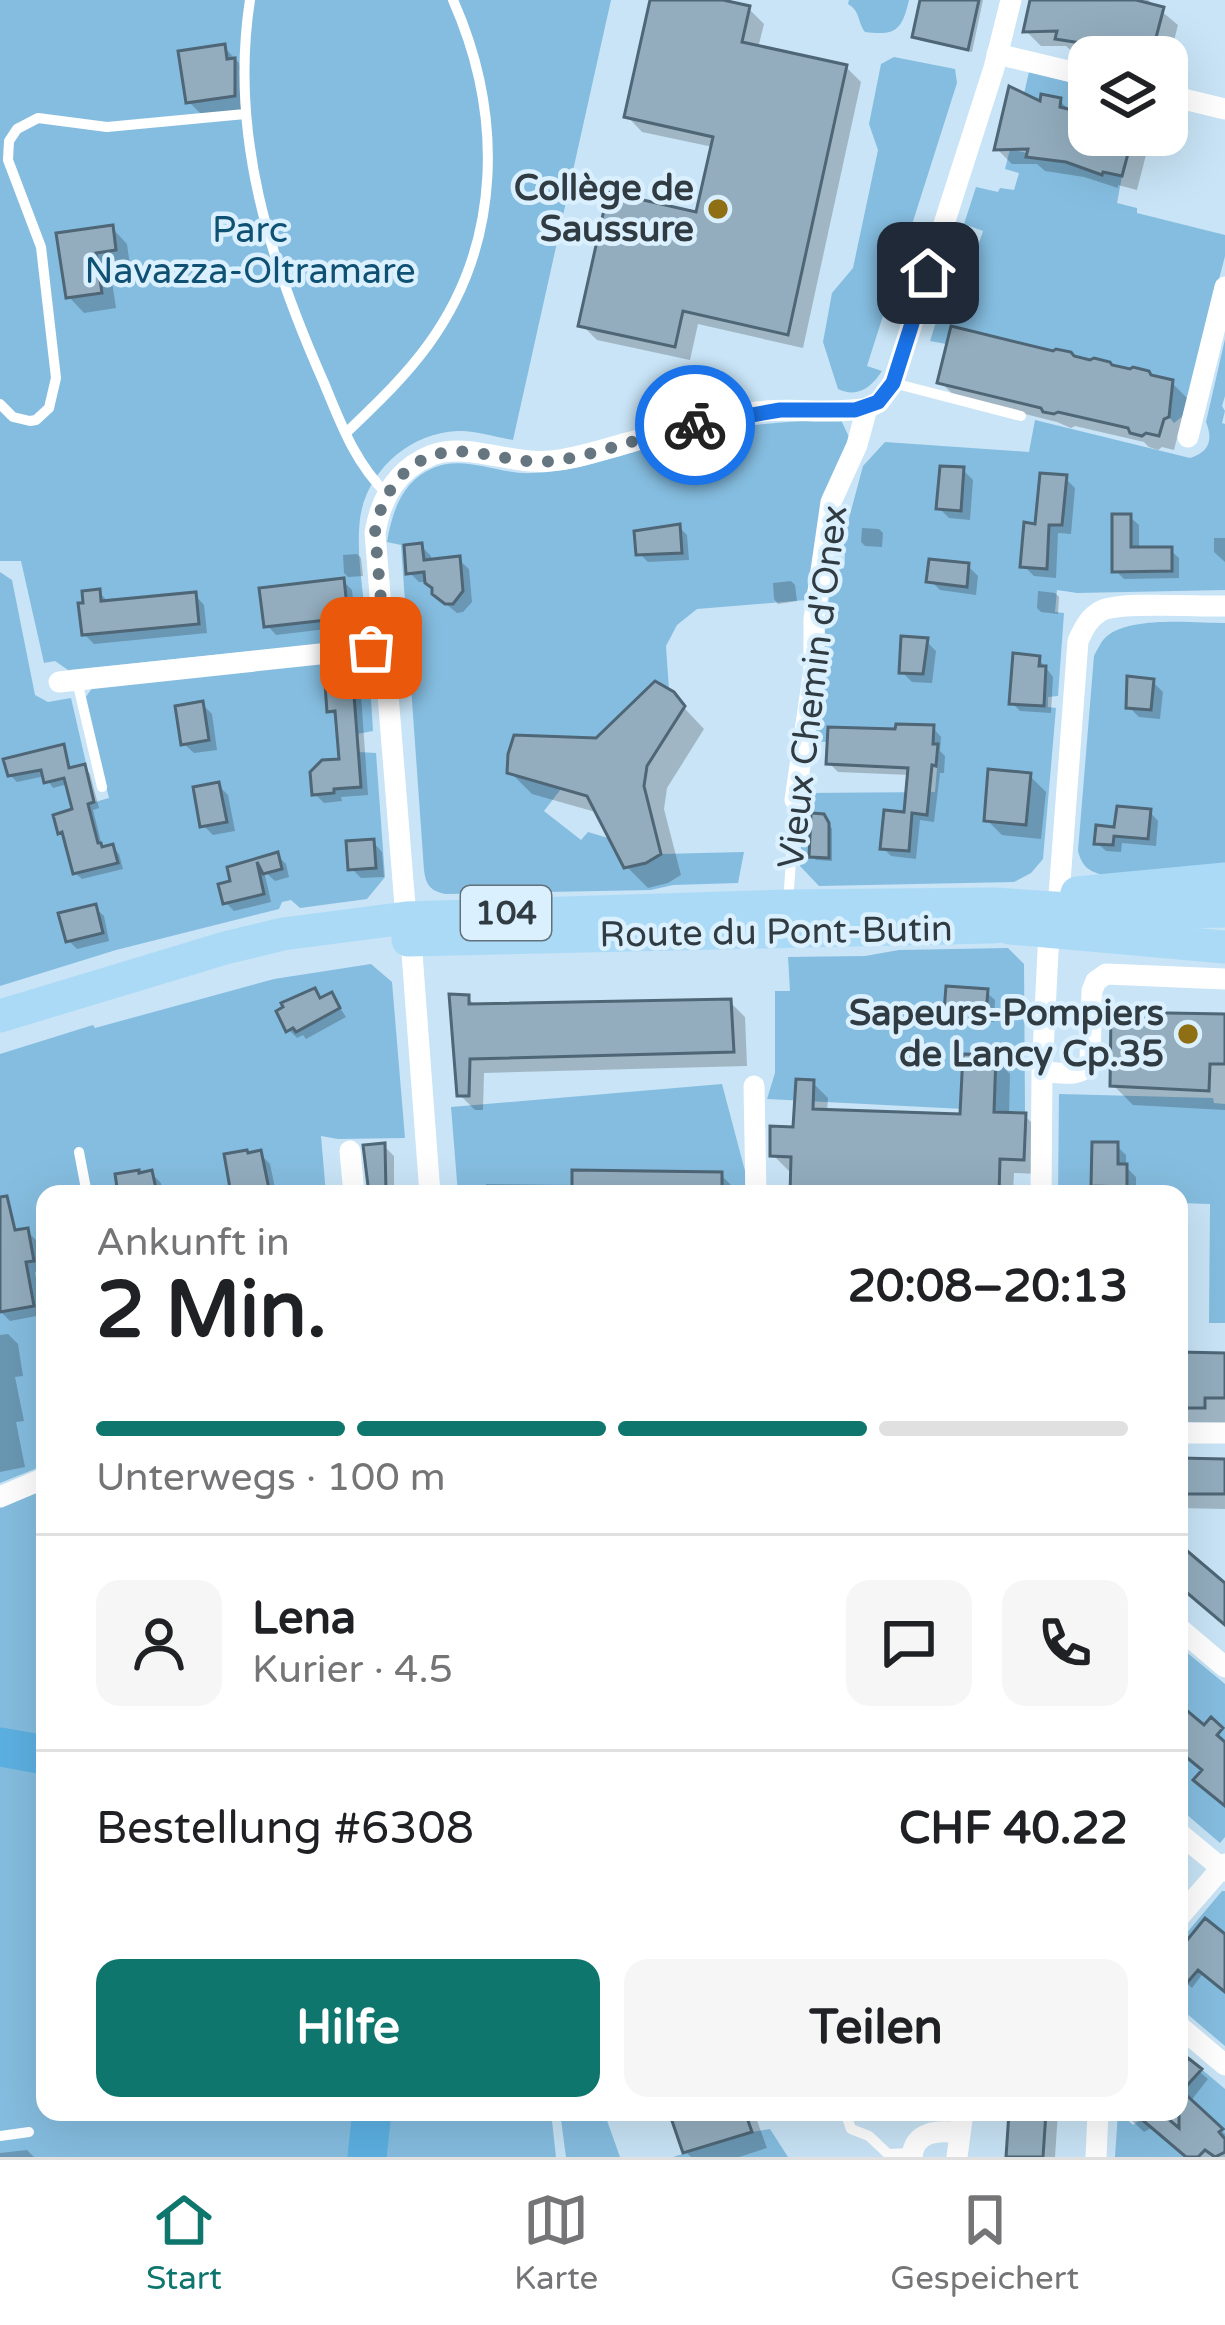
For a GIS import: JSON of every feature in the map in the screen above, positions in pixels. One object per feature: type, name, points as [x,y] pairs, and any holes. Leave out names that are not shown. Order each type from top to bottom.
[{"type":"main road","points":[[992,915],[1059,895],[1225,879]]},
{"type":"main road","name":"Route du Pont-Butin","points":[[409,929],[788,906],[992,915]]},
{"type":"main road","name":"Route du Pont-Butin","points":[[0,1037],[283,934],[1225,911]]},
{"type":"main road","points":[[992,915],[1049,931],[1208,956]]},
{"type":"main road","name":"Route du Pont-Butin","points":[[0,1016],[153,979]]},
{"type":"street","name":"Vieux Chemin d'Onex","points":[[795,800],[831,502],[857,446],[867,408],[893,383],[1011,0]]},
{"type":"street","points":[[998,54],[1068,71]]},
{"type":"street","points":[[1188,100],[1225,109]]},
{"type":"street","points":[[1188,437],[1225,287]]},
{"type":"street","points":[[429,1185],[375,532],[387,494],[402,473],[443,452],[474,452],[520,462],[557,461],[757,412],[867,408]]},
{"type":"street","points":[[1059,895],[1078,641],[1084,628],[1111,607],[1225,606]]},
{"type":"street","points":[[68,681],[385,646]]},
{"type":"street","points":[[1041,1185],[1049,931]]},
{"type":"street","points":[[1042,1072],[1080,1073],[1088,1068],[1092,991],[1106,974],[1208,956],[1225,979]]},
{"type":"street","points":[[754,1086],[755,1185]]},
{"type":"street","points":[[350,1151],[353,1185]]},
{"type":"street","points":[[1188,1432],[1225,1433]]},
{"type":"street","points":[[0,1497],[36,1482]]},
{"type":"street","points":[[1188,1635],[1225,1666]]},
{"type":"street","points":[[1188,1840],[1224,1867],[1188,1907]]},
{"type":"street","points":[[1188,2034],[1225,2065]]},
{"type":"street","points":[[912,2155],[920,2138],[959,2121]]},
{"type":"street","points":[[957,2157],[962,2121]]},
{"type":"street","points":[[1096,2157],[1098,2121]]},
{"type":"lane","points":[[250,0],[245,114],[259,197],[303,336],[356,458],[387,494]]},
{"type":"lane","points":[[346,433],[430,343],[462,284],[478,235],[488,176],[486,104],[453,0]]},
{"type":"lane","points":[[0,404],[13,417],[36,420],[49,408],[56,379],[41,247],[8,160],[9,141],[17,129],[38,118],[107,127],[245,114]]},
{"type":"lane","points":[[893,383],[1021,416]]},
{"type":"lane","points":[[68,681],[102,787]]},
{"type":"lane","name":"Vieux Chemin d'Onex","points":[[788,906],[795,800]]},
{"type":"lane","points":[[79,1152],[85,1185]]},
{"type":"lane","points":[[848,2121],[851,2129],[869,2136],[887,2154],[912,2155]]},
{"type":"lane","points":[[0,2136],[28,2132]]},
{"type":"green space","name":"Parc Navazza-Oltramare","points":[[0,0],[611,0],[513,440],[471,432],[440,433],[407,447],[381,471],[360,519],[366,622],[351,641],[68,670],[55,661],[44,663],[21,561],[0,561]]},
{"type":"green space","points":[[849,0],[909,0],[896,29],[876,33],[865,32]]},
{"type":"green space","points":[[894,57],[955,69],[957,83],[867,366],[882,371],[863,390],[845,392],[838,389],[823,342],[832,293],[853,268],[878,150],[869,124],[881,64]]},
{"type":"green space","points":[[1029,72],[1068,82],[1068,109],[1060,107],[1061,98],[1042,94],[1040,102],[1023,98]]},
{"type":"green space","points":[[1010,149],[1101,175],[1122,176],[1117,203],[1137,208],[1137,213],[1225,235],[1225,256],[1184,415],[1174,423],[1169,417],[1172,402],[1148,371],[951,327],[946,344],[930,341],[954,266],[970,270],[983,231],[964,224],[976,187],[1014,190],[1019,173],[1005,169]]},
{"type":"green space","points":[[1225,339],[1225,590],[1057,590],[1055,612],[1064,613],[1058,696],[1048,697],[1048,707],[1056,708],[1043,859],[1014,882],[819,886],[800,866],[804,793],[935,792],[939,745],[933,744],[933,725],[828,727],[827,742],[812,741],[832,572],[844,568],[845,555],[837,545],[863,466],[885,442],[1029,452],[1035,420],[1190,458],[1208,444],[1206,422]]},
{"type":"green space","points":[[841,420],[849,437],[821,514],[806,600],[697,609],[677,625],[666,646],[669,690],[654,682],[596,738],[515,735],[508,754],[508,774],[561,789],[544,811],[581,840],[588,832],[608,838],[624,868],[651,862],[661,854],[744,852],[738,883],[651,890],[446,894],[433,889],[424,870],[401,545],[387,542],[406,489],[422,474],[445,464],[520,473],[554,471],[712,431]]},
{"type":"green space","points":[[0,572],[12,580],[35,695],[48,702],[71,698],[95,802],[109,798],[85,698],[93,687],[360,659],[369,666],[373,731],[357,734],[358,752],[376,753],[385,877],[367,899],[300,908],[291,900],[282,902],[279,909],[116,950],[0,986]]},
{"type":"green space","points":[[1225,623],[1225,863],[1103,875],[1093,872],[1078,851],[1097,650],[1114,631],[1128,626]]},
{"type":"green space","points":[[1008,948],[1024,964],[1025,1112],[767,1099],[775,1073],[775,991],[790,991],[788,957]]},
{"type":"green space","points":[[371,964],[392,982],[405,1138],[321,1136],[325,1185],[36,1185],[36,1469],[0,1483],[0,1054],[274,979]]},
{"type":"green space","points":[[722,1084],[745,1185],[457,1185],[451,1107]]},
{"type":"green space","points":[[1059,1094],[1213,1098],[1214,1103],[1225,1104],[1225,1323],[1209,1323],[1210,1204],[1188,1203],[1188,1185],[1058,1185]]},
{"type":"green space","points":[[36,1493],[36,2121],[552,2121],[556,2157],[0,2157],[0,1507]]},
{"type":"green space","points":[[1188,1653],[1225,1684],[1225,1837],[1220,1843],[1188,1816]]},
{"type":"green space","points":[[1225,1891],[1225,2046],[1188,2015],[1188,1931]]},
{"type":"green space","points":[[1188,2058],[1225,2089],[1225,2142],[1219,2132],[1222,2128],[1188,2097]]},
{"type":"green space","points":[[561,2121],[607,2121],[620,2157],[566,2157]]},
{"type":"green space","points":[[1117,2121],[1133,2125],[1143,2121],[1186,2157],[1115,2157]]},
{"type":"green space","points":[[770,2129],[788,2157],[673,2157],[752,2132]]},
{"type":"building","points":[[650,0],[723,0],[750,6],[742,42],[847,65],[788,335],[683,311],[675,347],[578,326],[608,192],[696,212],[713,137],[624,117]]},
{"type":"building","points":[[920,0],[979,0],[968,50],[912,37]]},
{"type":"building","points":[[1030,0],[1136,0],[1164,7],[1156,36],[1068,36],[1068,41],[1055,39],[1057,31],[1023,32]]},
{"type":"building","points":[[225,44],[227,59],[235,58],[235,96],[186,103],[178,51]]},
{"type":"building","points":[[1009,86],[1040,101],[1041,94],[1061,98],[1060,107],[1068,109],[1068,156],[1127,156],[1122,176],[1026,157],[1028,149],[994,150]]},
{"type":"building","points":[[113,225],[116,250],[96,253],[102,293],[66,298],[56,233]]},
{"type":"building","points":[[951,326],[1173,380],[1169,417],[1159,436],[1142,436],[1128,428],[1043,412],[937,383]]},
{"type":"building","points":[[940,466],[964,467],[961,511],[936,509]]},
{"type":"building","points":[[1040,473],[1067,475],[1062,525],[1049,525],[1047,569],[1020,567],[1024,522],[1035,524]]},
{"type":"building","points":[[1112,514],[1131,514],[1131,547],[1172,547],[1172,571],[1112,572]]},
{"type":"building","points":[[680,524],[682,553],[636,555],[634,531]]},
{"type":"building","points":[[422,543],[424,560],[460,556],[463,591],[453,604],[432,594],[424,572],[406,574],[404,545]]},
{"type":"building","points":[[929,559],[969,563],[967,587],[926,582]]},
{"type":"building","points":[[344,578],[345,618],[264,627],[259,588]]},
{"type":"building","points":[[100,589],[101,601],[196,592],[199,624],[82,635],[78,603],[83,603],[82,591]]},
{"type":"building","points":[[901,636],[928,638],[923,674],[899,673]]},
{"type":"building","points":[[1013,653],[1040,656],[1039,666],[1046,666],[1044,706],[1009,704]]},
{"type":"building","points":[[1127,676],[1154,679],[1151,710],[1126,708]]},
{"type":"building","points":[[655,681],[674,692],[685,706],[647,766],[644,786],[661,854],[624,868],[587,796],[507,773],[508,754],[514,735],[596,738]]},
{"type":"building","points":[[353,682],[361,787],[312,795],[310,772],[322,760],[339,759],[335,711],[327,712],[325,684]]},
{"type":"building","points":[[203,701],[209,740],[181,745],[175,706]]},
{"type":"building","points":[[896,724],[934,725],[933,744],[938,744],[927,815],[912,813],[909,851],[880,849],[884,810],[904,812],[908,768],[826,764],[828,727],[895,729]]},
{"type":"building","points":[[64,744],[69,768],[85,764],[98,843],[102,847],[113,844],[118,863],[73,874],[53,815],[72,809],[64,778],[44,783],[41,770],[8,776],[3,759]]},
{"type":"building","points":[[988,769],[1031,773],[1026,825],[984,821]]},
{"type":"building","points":[[219,782],[227,822],[200,827],[193,787]]},
{"type":"building","points":[[1117,806],[1151,809],[1148,839],[1114,836],[1113,845],[1094,844],[1096,825],[1114,827]]},
{"type":"building","points":[[811,813],[824,814],[829,823],[829,858],[809,857]]},
{"type":"building","points":[[374,839],[376,868],[348,870],[346,841]]},
{"type":"building","points":[[278,852],[282,869],[263,874],[257,862],[264,894],[223,904],[218,884],[230,881],[227,867]]},
{"type":"building","points":[[96,904],[103,933],[66,942],[58,913]]},
{"type":"building","points":[[946,986],[988,989],[986,1015],[944,1012]]},
{"type":"building","points":[[315,988],[320,998],[332,992],[340,1008],[296,1032],[293,1028],[286,1032],[276,1011],[283,1007],[281,1003]]},
{"type":"building","points":[[449,994],[469,995],[469,1004],[731,999],[734,1052],[470,1059],[469,1096],[457,1096]]},
{"type":"building","points":[[1111,1012],[1225,1014],[1225,1064],[1210,1064],[1209,1091],[1110,1086]]},
{"type":"building","points":[[963,1054],[996,1055],[994,1112],[1026,1113],[1024,1160],[1000,1159],[999,1185],[790,1185],[791,1157],[770,1156],[770,1126],[793,1127],[796,1079],[814,1080],[813,1109],[960,1114]]},
{"type":"building","points":[[1092,1142],[1118,1142],[1118,1164],[1127,1164],[1127,1185],[1091,1185]]},
{"type":"building","points":[[385,1143],[386,1185],[368,1185],[363,1145]]},
{"type":"building","points":[[261,1150],[268,1185],[229,1185],[224,1154]]},
{"type":"building","points":[[152,1170],[155,1185],[117,1185],[115,1174]]},
{"type":"building","points":[[572,1170],[722,1172],[722,1185],[572,1185]]},
{"type":"building","points":[[7,1196],[15,1230],[28,1228],[34,1261],[26,1262],[34,1306],[0,1312],[0,1197]]},
{"type":"building","points":[[1188,1352],[1225,1353],[1225,1398],[1205,1398],[1205,1408],[1188,1408]]},
{"type":"building","points":[[1188,1458],[1225,1459],[1225,1494],[1188,1494]]},
{"type":"building","points":[[1188,1552],[1225,1583],[1225,1625],[1188,1594]]},
{"type":"building","points":[[1188,1712],[1204,1725],[1211,1717],[1223,1728],[1217,1735],[1225,1742],[1225,1806],[1193,1780],[1202,1770],[1188,1758]]},
{"type":"building","points":[[1205,1918],[1225,1934],[1225,1992],[1198,1970],[1188,1982],[1188,1939]]},
{"type":"building","points":[[1188,2058],[1202,2069],[1188,2084]]},
{"type":"building","points":[[1188,2097],[1223,2129],[1219,2132],[1225,2139],[1225,2152],[1215,2157],[1205,2150],[1198,2157],[1186,2157],[1144,2121],[1171,2121],[1179,2128],[1179,2121],[1188,2121]]},
{"type":"building","points":[[672,2121],[748,2121],[752,2132],[683,2153]]},
{"type":"building","points":[[1008,2121],[1045,2121],[1043,2157],[1006,2157]]},
{"type":"waterway","points":[[0,1747],[36,1753]]},
{"type":"waterway","points":[[367,2157],[371,2121]]},
{"type":"way so far","points":[[371,648],[385,646],[377,522],[392,485],[414,464],[428,456],[458,451],[520,462],[557,461],[695,425]]},
{"type":"place","name":"Collège de Saussure","points":[[718,209]]},
{"type":"place","name":"Sapeurs-Pompiers de Lancy Cp.35","points":[[1188,1034]]},
{"type":"route","points":[[695,425],[757,412],[855,410],[878,402],[893,383],[928,273]]}]
